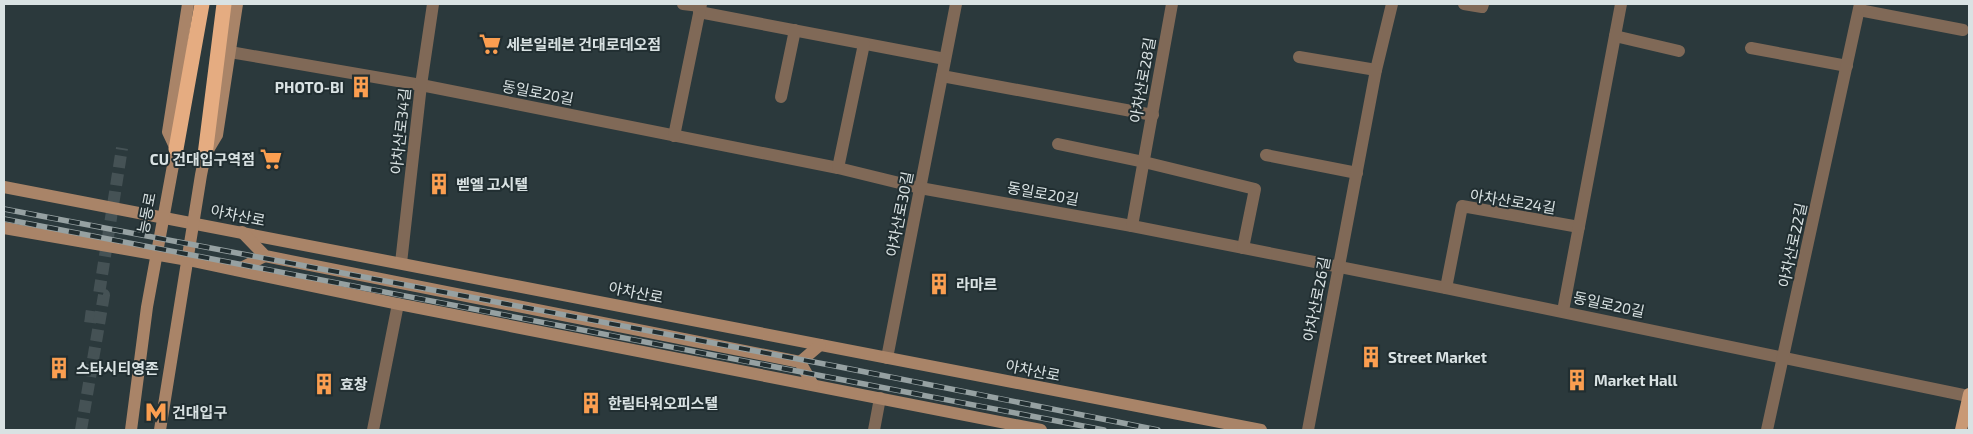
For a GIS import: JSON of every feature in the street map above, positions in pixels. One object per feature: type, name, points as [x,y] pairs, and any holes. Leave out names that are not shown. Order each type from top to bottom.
[{"type":"highway","points":[[176,149],[202,4]]},
{"type":"highway","points":[[205,154],[224,4]]},
{"type":"main road","name":"능동로","points":[[131,430],[156,254],[176,149],[168,132],[188,4]]},
{"type":"main road","points":[[160,430],[205,154],[218,136],[237,4]]},
{"type":"main road","name":"아차산로","points":[[4,187],[1261,430]]},
{"type":"main road","points":[[4,228],[188,260],[398,304],[1041,430]]},
{"type":"main road","points":[[242,232],[264,256],[800,362],[813,385]]},
{"type":"main road","points":[[237,270],[264,256]]},
{"type":"main road","points":[[800,362],[820,345]]},
{"type":"main road","points":[[1961,430],[1969,395]]},
{"type":"street","name":"아차산로34길","points":[[401,263],[421,86],[433,4]]},
{"type":"street","points":[[683,4],[795,30],[945,59]]},
{"type":"street","name":"아차산로30길","points":[[887,358],[956,4]]},
{"type":"street","name":"아차산로28길","points":[[1132,226],[1172,4]]},
{"type":"street","name":"아차산로26길","points":[[1308,430],[1376,70],[1392,4]]},
{"type":"street","points":[[1464,4],[1482,7],[1483,4]]},
{"type":"street","points":[[1563,311],[1621,4]]},
{"type":"street","points":[[674,136],[700,7]]},
{"type":"street","name":"아차산로22길","points":[[1767,430],[1860,7],[1964,30]]},
{"type":"street","points":[[780,97],[795,30]]},
{"type":"street","points":[[1615,36],[1680,51]]},
{"type":"street","points":[[838,168],[864,44]]},
{"type":"street","points":[[1751,48],[1847,66]]},
{"type":"street","name":"동일로20길","points":[[230,52],[421,86],[838,168],[920,188],[1132,226],[1563,311],[1969,395]]},
{"type":"street","points":[[1299,57],[1376,70]]},
{"type":"street","points":[[942,76],[1153,115]]},
{"type":"street","points":[[1058,144],[1144,162],[1255,189],[1243,248]]},
{"type":"street","points":[[1266,155],[1357,173]]},
{"type":"street","name":"아차산로24길","points":[[1446,288],[1462,206],[1579,228]]},
{"type":"street","points":[[373,430],[398,304]]},
{"type":"street","points":[[874,430],[880,398]]},
{"type":"tunnel","points":[[81,430],[104,295],[99,294],[122,148]]},
{"type":"tunnel","points":[[85,316],[100,318]]},
{"type":"railway","points":[[4,209],[835,366],[1158,430]]},
{"type":"railway","points":[[4,219],[1104,430]]},
{"type":"place","name":"세븐일레븐 건대로데오점","points":[[490,44]]},
{"type":"place","name":"PHOTO-BI","points":[[361,87]]},
{"type":"place","name":"CU 건대입구역점","points":[[271,159]]},
{"type":"place","name":"벧엘 고시텔","points":[[439,184]]},
{"type":"place","name":"라마르","points":[[939,284]]},
{"type":"place","name":"Street Market","points":[[1371,357]]},
{"type":"place","name":"스타시티영존","points":[[59,368]]},
{"type":"place","name":"Market Hall","points":[[1577,380]]},
{"type":"place","name":"효창","points":[[324,384]]},
{"type":"place","name":"한림타워오피스텔","points":[[591,403]]},
{"type":"place","name":"건대입구","points":[[156,412]]}]
